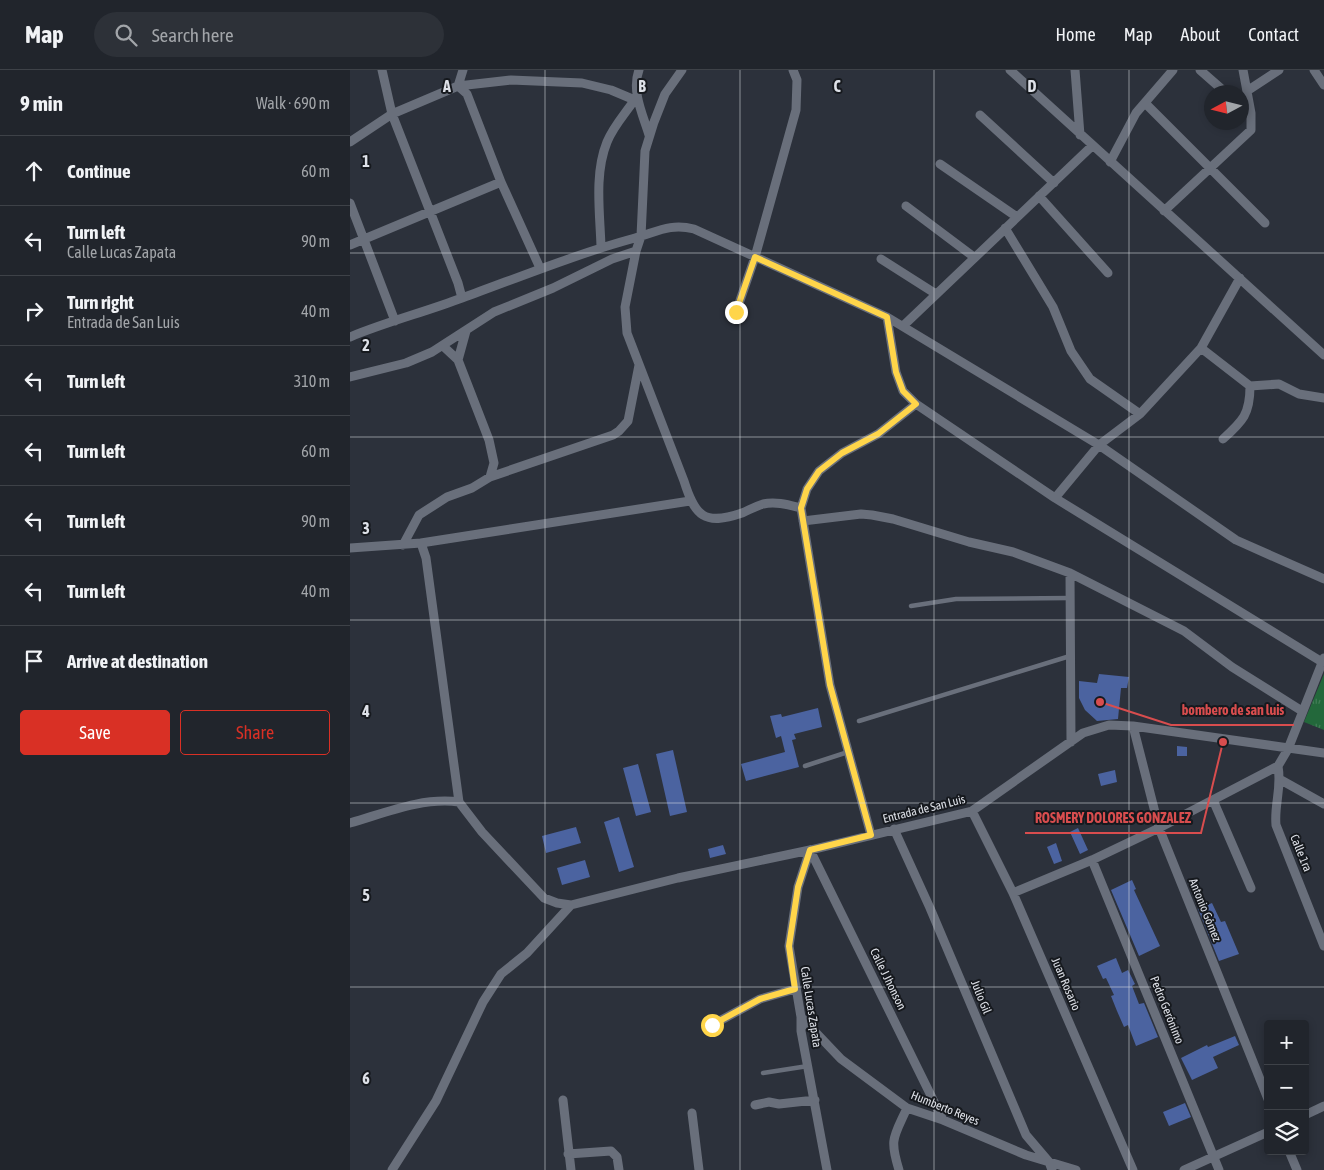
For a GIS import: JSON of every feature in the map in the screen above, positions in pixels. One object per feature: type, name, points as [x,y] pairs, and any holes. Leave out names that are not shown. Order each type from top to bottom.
[{"type":"street","points":[[382,70],[392,114],[462,298]]},
{"type":"street","points":[[458,86],[463,70]]},
{"type":"street","points":[[639,70],[636,78],[637,94],[650,135]]},
{"type":"street","points":[[682,70],[665,94],[644,151],[641,236],[636,251],[625,307],[627,332],[690,501],[698,512],[706,517],[720,519],[763,504],[781,503],[801,508]]},
{"type":"street","points":[[736,312],[755,257],[796,110],[797,80],[793,70]]},
{"type":"street","points":[[1010,70],[1324,355]]},
{"type":"street","points":[[1074,70],[1080,134]]},
{"type":"street","points":[[1110,162],[1136,113],[1173,70]]},
{"type":"street","points":[[1200,70],[1217,85]]},
{"type":"street","points":[[1244,70],[1246,85]]},
{"type":"street","points":[[1249,89],[1279,70]]},
{"type":"street","points":[[1314,70],[1324,85]]},
{"type":"street","points":[[350,142],[392,114],[458,86],[511,80],[582,83],[611,90],[633,101],[608,140],[601,160],[599,198],[601,247]]},
{"type":"street","points":[[458,86],[467,94],[501,182],[540,268]]},
{"type":"street","points":[[1164,211],[1251,130],[1249,102]]},
{"type":"street","points":[[1145,103],[1265,223]]},
{"type":"street","points":[[980,115],[1054,182]]},
{"type":"street","points":[[903,326],[1092,146]]},
{"type":"street","points":[[940,164],[1017,217]]},
{"type":"street","points":[[350,245],[501,182]]},
{"type":"street","points":[[1039,196],[1108,273]]},
{"type":"street","points":[[350,203],[396,321]]},
{"type":"street","points":[[906,206],[974,257]]},
{"type":"street","points":[[350,337],[601,247],[662,228],[681,226],[694,229],[887,317],[1099,445],[1236,540],[1324,579]]},
{"type":"street","points":[[1005,228],[1053,307],[1071,351],[1090,379],[1140,414]]},
{"type":"street","points":[[350,377],[406,363],[432,352],[494,312],[553,288],[612,259],[636,251]]},
{"type":"street","points":[[881,260],[936,294]]},
{"type":"street","points":[[1055,498],[1099,445],[1140,414],[1201,348],[1240,278]]},
{"type":"street","points":[[887,317],[898,378],[903,391],[916,404],[1055,498],[1323,659],[1288,749],[1278,766],[1159,828],[1092,860],[1013,893]]},
{"type":"street","points":[[458,360],[466,331]]},
{"type":"street","points":[[442,346],[458,360],[489,440],[494,464],[490,477]]},
{"type":"street","points":[[1201,348],[1250,386],[1279,384],[1299,394],[1324,398]]},
{"type":"street","points":[[403,545],[419,516],[447,497],[472,488],[490,477],[620,431],[628,421],[639,364]]},
{"type":"street","points":[[1223,439],[1240,424],[1250,403],[1250,386]]},
{"type":"street","points":[[871,835],[830,685],[801,508],[807,489],[819,471],[842,453],[878,434],[916,404]]},
{"type":"street","points":[[350,548],[421,543],[690,501]]},
{"type":"street","points":[[803,521],[861,514],[886,518],[1013,552],[1070,572],[1184,631],[1232,667],[1302,711]]},
{"type":"street","points":[[421,543],[426,558],[459,802],[482,832],[544,898],[557,904],[571,905]]},
{"type":"street","points":[[1070,572],[1071,742]]},
{"type":"street","name":"Entrada de San Luis","points":[[571,905],[678,878],[810,850],[972,811],[1083,733],[1109,725],[1133,726],[1324,753]]},
{"type":"street","name":"Antonio Gómez","points":[[1133,726],[1159,828],[1264,1089]]},
{"type":"street","name":"Calle 1ra","points":[[1278,766],[1281,780],[1275,816],[1276,825],[1324,946]]},
{"type":"street","points":[[1281,780],[1324,804]]},
{"type":"street","points":[[350,823],[420,803],[446,800],[459,802]]},
{"type":"street","points":[[1213,800],[1251,888]]},
{"type":"street","name":"Juan Rosario","points":[[972,811],[1013,893],[1133,1170]]},
{"type":"street","name":"Julio Gil","points":[[894,829],[930,908],[1026,1135],[1049,1167]]},
{"type":"street","name":"Calle Lucas Zapata","points":[[810,850],[798,887],[789,946],[801,1031],[827,1170]]},
{"type":"street","name":"Calle J Jhonson","points":[[810,850],[943,1120]]},
{"type":"street","name":"Pedro Gerónimo","points":[[1092,860],[1219,1170]]},
{"type":"street","points":[[392,1170],[436,1101],[483,1002],[501,974],[527,953],[571,905]]},
{"type":"street","points":[[712,1025],[760,999],[795,989]]},
{"type":"street","name":"Humberto Reyes","points":[[800,1017],[841,1059],[907,1108],[943,1120],[1026,1155],[1049,1167],[1076,1170]]},
{"type":"street","points":[[563,1100],[570,1170]]},
{"type":"street","points":[[755,1105],[769,1102],[779,1104],[815,1100]]},
{"type":"street","points":[[1309,1113],[1324,1106]]},
{"type":"street","points":[[899,1170],[893,1150],[893,1138],[907,1108]]},
{"type":"street","points":[[692,1113],[699,1170]]},
{"type":"street","points":[[1184,1170],[1264,1134]]},
{"type":"street","points":[[568,1154],[611,1151],[617,1157],[619,1170]]},
{"type":"street","points":[[1291,1155],[1297,1170]]},
{"type":"lane","points":[[911,606],[956,599],[1070,598]]},
{"type":"lane","points":[[858,721],[1070,656]]},
{"type":"lane","points":[[805,766],[848,752]]},
{"type":"lane","points":[[763,1073],[808,1066]]},
{"type":"green space","points":[[1324,674],[1324,730],[1304,722]]},
{"type":"building","points":[[1099,674],[1129,677],[1127,688],[1121,688],[1118,719],[1097,721],[1085,710],[1079,698],[1079,681],[1097,683]]},
{"type":"building","points":[[818,708],[822,727],[794,734],[796,739],[792,740],[799,767],[746,781],[741,764],[785,752],[781,736],[776,738],[770,716],[781,714],[782,717]]},
{"type":"building","points":[[1177,746],[1187,747],[1187,756],[1177,756]]},
{"type":"building","points":[[673,750],[687,812],[670,816],[656,754]]},
{"type":"building","points":[[638,764],[651,812],[636,816],[623,768]]},
{"type":"building","points":[[1115,770],[1117,782],[1101,786],[1098,774]]},
{"type":"building","points":[[619,817],[634,867],[619,872],[604,822]]},
{"type":"building","points":[[576,827],[581,843],[546,853],[542,836]]},
{"type":"building","points":[[1078,828],[1088,850],[1080,854],[1070,832]]},
{"type":"building","points":[[1056,843],[1062,861],[1054,864],[1047,847]]},
{"type":"building","points":[[723,845],[726,854],[710,858],[708,849]]},
{"type":"building","points":[[585,860],[590,877],[562,885],[557,868]]},
{"type":"building","points":[[1132,880],[1136,889],[1134,890],[1160,946],[1139,956],[1111,890]]},
{"type":"building","points":[[1212,903],[1221,922],[1225,921],[1239,954],[1219,961],[1198,909]]},
{"type":"building","points":[[1116,958],[1122,973],[1128,970],[1135,984],[1132,986],[1139,1004],[1144,1003],[1158,1037],[1136,1046],[1128,1025],[1124,1027],[1111,996],[1114,995],[1106,978],[1103,979],[1097,966]]},
{"type":"building","points":[[1235,1036],[1239,1045],[1213,1057],[1218,1068],[1192,1080],[1181,1058],[1207,1045],[1208,1047]]},
{"type":"building","points":[[1185,1103],[1191,1117],[1169,1126],[1163,1112]]},
{"type":"place","name":"bombero de san luis","points":[[1100,702]]},
{"type":"place","name":"ROSMERY DOLORES GONZALEZ","points":[[1223,742]]},
{"type":"route","points":[[712,1025],[760,999],[795,989],[789,946],[798,887],[810,850],[871,835],[830,685],[801,508],[807,489],[819,471],[842,453],[878,434],[916,404],[903,391],[896,372],[887,317],[755,257],[736,312]]}]
